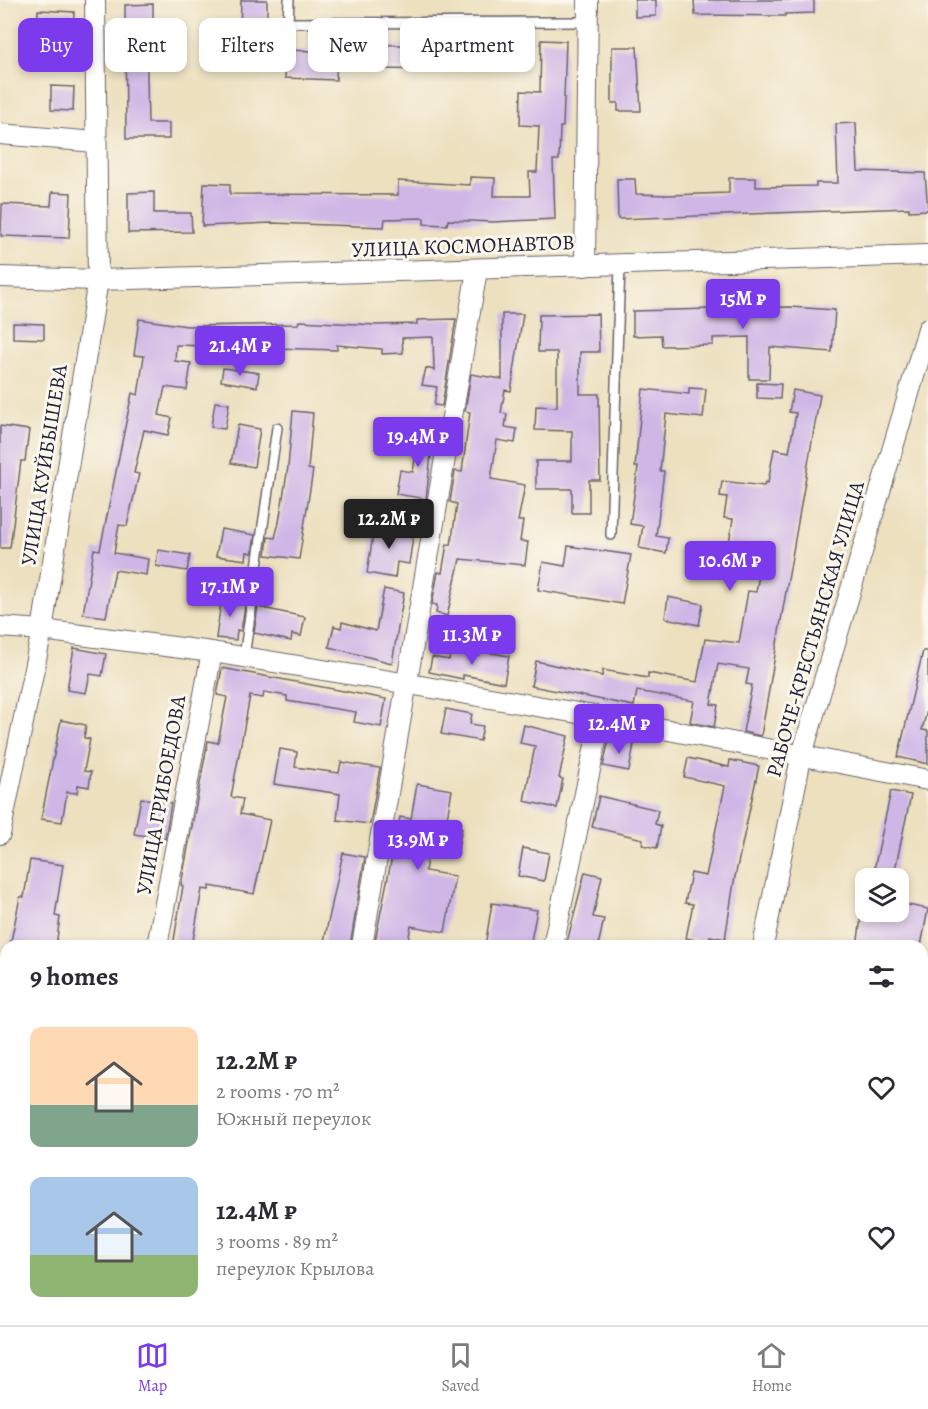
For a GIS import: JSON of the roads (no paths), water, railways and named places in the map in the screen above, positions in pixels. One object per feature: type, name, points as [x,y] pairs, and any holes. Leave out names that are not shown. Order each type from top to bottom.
[{"type":"street","name":"УЛИЦА КУЙБЫШЕВА","points":[[0,834],[42,630],[98,280],[95,0]]},
{"type":"street","points":[[585,266],[588,0]]},
{"type":"street","points":[[0,134],[96,142]]},
{"type":"street","name":"УЛИЦА КОСМОНАВТОВ","points":[[0,278],[98,280],[928,255]]},
{"type":"street","points":[[363,940],[409,684],[477,270]]},
{"type":"street","name":"РАБОЧЕ-КРЕСТЬЯНСКАЯ УЛИЦА","points":[[764,940],[801,758],[928,329]]},
{"type":"street","points":[[0,627],[42,630],[212,652],[409,684],[602,717],[801,758],[928,780]]},
{"type":"street","name":"УЛИЦА ГРИБОЕДОВА","points":[[158,940],[212,652]]},
{"type":"street","points":[[554,940],[602,717]]},
{"type":"lane","points":[[288,0],[288,23],[588,22]]},
{"type":"lane","points":[[611,535],[620,265]]},
{"type":"lane","points":[[244,657],[277,428]]}]
